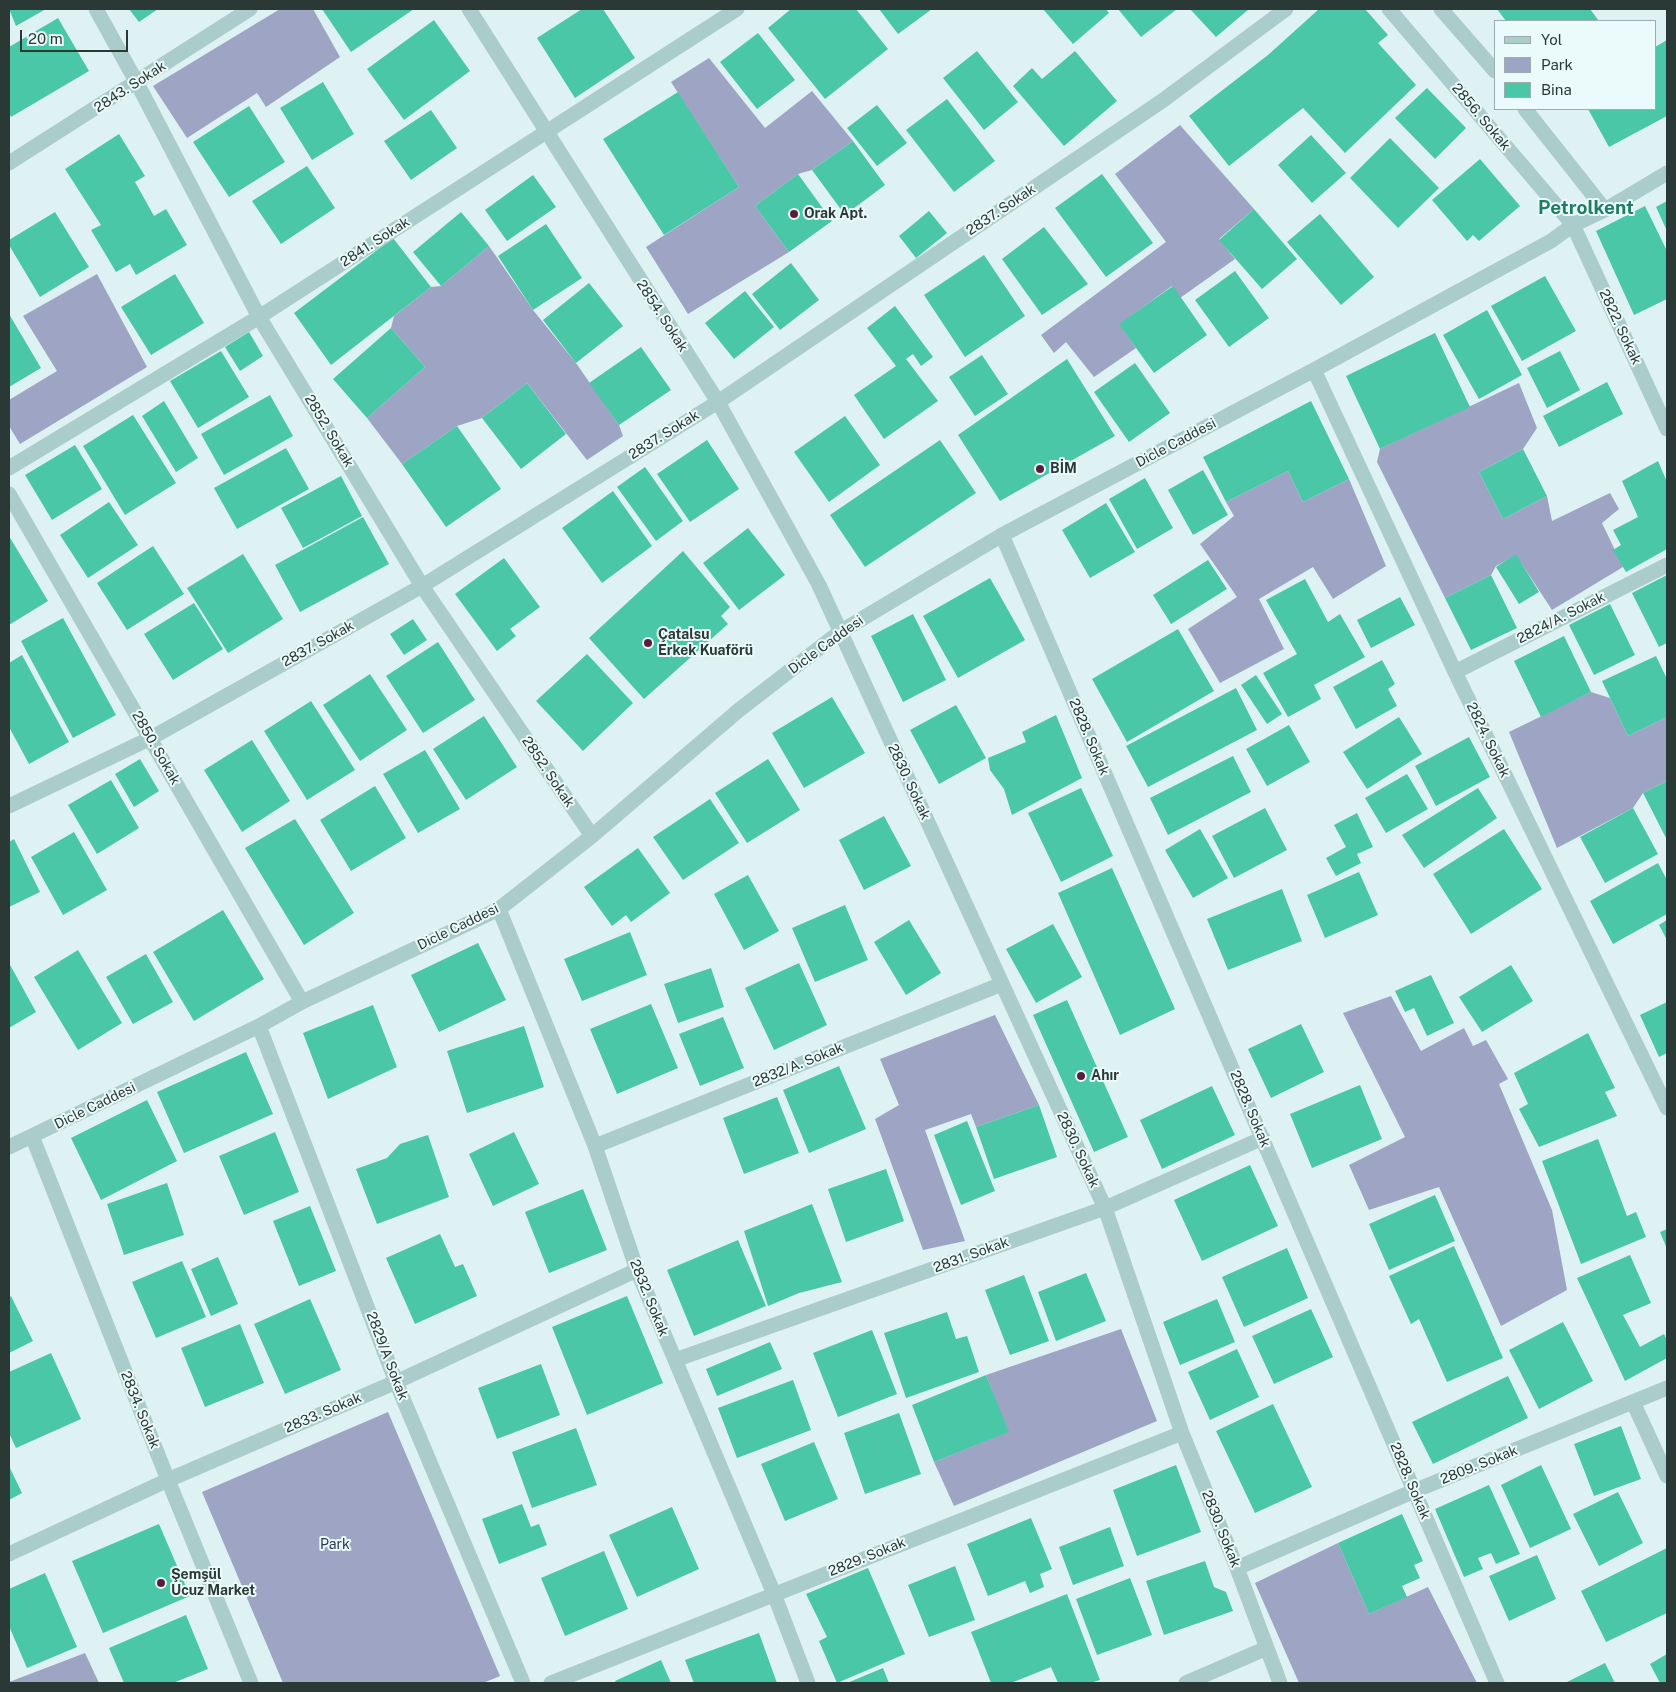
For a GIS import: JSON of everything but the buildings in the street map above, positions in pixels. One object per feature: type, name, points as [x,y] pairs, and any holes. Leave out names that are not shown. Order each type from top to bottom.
[{"type":"street","name":"2852. Sokak","points":[[96,9],[137,83],[259,317],[422,586],[592,836]]},
{"type":"street","name":"2843. Sokak","points":[[9,163],[137,83],[250,9]]},
{"type":"street","name":"2854. Sokak","points":[[469,9],[718,402],[820,586],[840,632]]},
{"type":"street","name":"2841. Sokak","points":[[9,468],[259,317],[737,9]]},
{"type":"street","name":"2837. Sokak","points":[[9,806],[151,738],[422,586],[718,402],[1162,101],[1286,9]]},
{"type":"street","name":"2856. Sokak","points":[[1388,9],[1573,225]]},
{"type":"street","points":[[1442,9],[1494,70]]},
{"type":"street","points":[[1526,110],[1605,210]]},
{"type":"street","name":"Dicle Caddesi","points":[[9,1147],[259,1026],[302,1002],[499,909],[592,836],[740,710],[840,632],[1002,535],[1314,370],[1551,241],[1573,225],[1605,210],[1667,173]]},
{"type":"street","name":"2822. Sokak","points":[[1573,225],[1667,429]]},
{"type":"street","name":"2824. Sokak","points":[[1314,370],[1454,672],[1667,1108]]},
{"type":"street","name":"2850. Sokak","points":[[9,494],[302,1002]]},
{"type":"street","name":"2828. Sokak","points":[[1002,535],[1497,1683]]},
{"type":"street","name":"2824/A. Sokak","points":[[1454,672],[1667,565]]},
{"type":"street","name":"2830. Sokak","points":[[840,632],[1105,1208],[1182,1432],[1237,1568],[1280,1683]]},
{"type":"street","name":"2832. Sokak","points":[[499,909],[594,1146],[637,1270],[774,1594],[808,1683]]},
{"type":"street","name":"2832/A. Sokak","points":[[594,1146],[1002,984]]},
{"type":"street","name":"2829/A Sokak","points":[[259,1026],[396,1382],[523,1683]]},
{"type":"street","name":"2834. Sokak","points":[[32,1136],[168,1480],[251,1683]]},
{"type":"street","name":"2831. Sokak","points":[[675,1360],[1105,1208],[1263,1138]]},
{"type":"street","name":"2833. Sokak","points":[[9,1554],[168,1480],[396,1382],[637,1270]]},
{"type":"street","name":"2809. Sokak","points":[[1237,1568],[1414,1491],[1667,1388]]},
{"type":"street","points":[[1633,1402],[1667,1476]]},
{"type":"street","name":"2829. Sokak","points":[[551,1683],[1182,1432]]},
{"type":"street","points":[[1186,1683],[1267,1648]]},
{"type":"green space","points":[[280,9],[313,9],[340,57],[266,107],[257,93],[187,138],[153,86]]},
{"type":"green space","points":[[709,58],[765,128],[812,91],[853,141],[812,170],[798,174],[755,206],[789,252],[688,314],[646,247],[739,187],[671,82]]},
{"type":"green space","points":[[1180,125],[1254,209],[1219,239],[1235,259],[1180,298],[1172,286],[1120,324],[1136,348],[1094,377],[1066,342],[1054,353],[1041,335],[1166,242],[1115,174]]},
{"type":"green space","points":[[489,246],[533,310],[576,363],[619,425],[623,436],[587,460],[527,383],[482,418],[457,426],[402,464],[367,418],[425,367],[391,328],[394,316],[431,287],[441,286]]},
{"type":"green space","points":[[97,274],[147,367],[20,444],[9,426],[9,400],[57,371],[23,316]]},
{"type":"green space","points":[[1519,383],[1537,428],[1523,449],[1479,472],[1503,519],[1547,496],[1552,521],[1610,493],[1619,509],[1602,523],[1623,567],[1552,610],[1516,555],[1496,566],[1491,575],[1445,598],[1377,462],[1380,449]]},
{"type":"green space","points":[[1288,471],[1303,502],[1349,479],[1386,566],[1333,599],[1313,567],[1259,599],[1284,649],[1220,683],[1188,629],[1237,597],[1200,544],[1234,516],[1226,502]]},
{"type":"green space","points":[[1591,692],[1610,698],[1628,736],[1667,717],[1667,781],[1643,793],[1633,808],[1557,848],[1509,732]]},
{"type":"green space","points":[[1391,996],[1421,1051],[1464,1028],[1473,1046],[1486,1040],[1508,1079],[1499,1084],[1552,1210],[1567,1290],[1501,1326],[1439,1187],[1369,1210],[1349,1165],[1405,1137],[1343,1013]]},
{"type":"green space","points":[[995,1015],[1039,1105],[976,1127],[971,1114],[925,1130],[965,1241],[923,1250],[875,1119],[899,1105],[880,1059]]},
{"type":"green space","points":[[1121,1329],[1157,1421],[954,1506],[934,1462],[1008,1432],[986,1375]]},
{"type":"green space","name":"Park","points":[[388,1412],[500,1676],[483,1683],[283,1683],[202,1492]]},
{"type":"green space","points":[[1338,1543],[1369,1614],[1428,1587],[1477,1683],[1299,1683],[1255,1583]]},
{"type":"green space","points":[[85,1653],[99,1683],[9,1683],[9,1682]]},
{"type":"place","name":"Orak Apt.","points":[[794,214]]},
{"type":"place","name":"BİM","points":[[1040,469]]},
{"type":"place","name":"Çatalsu Erkek Kuaförü","points":[[648,643]]},
{"type":"place","name":"Ahır","points":[[1081,1076]]},
{"type":"place","name":"Şemşül Ucuz Market","points":[[161,1583]]},
{"type":"district","name":"Petrolkent","points":[[1586,208]]}]
